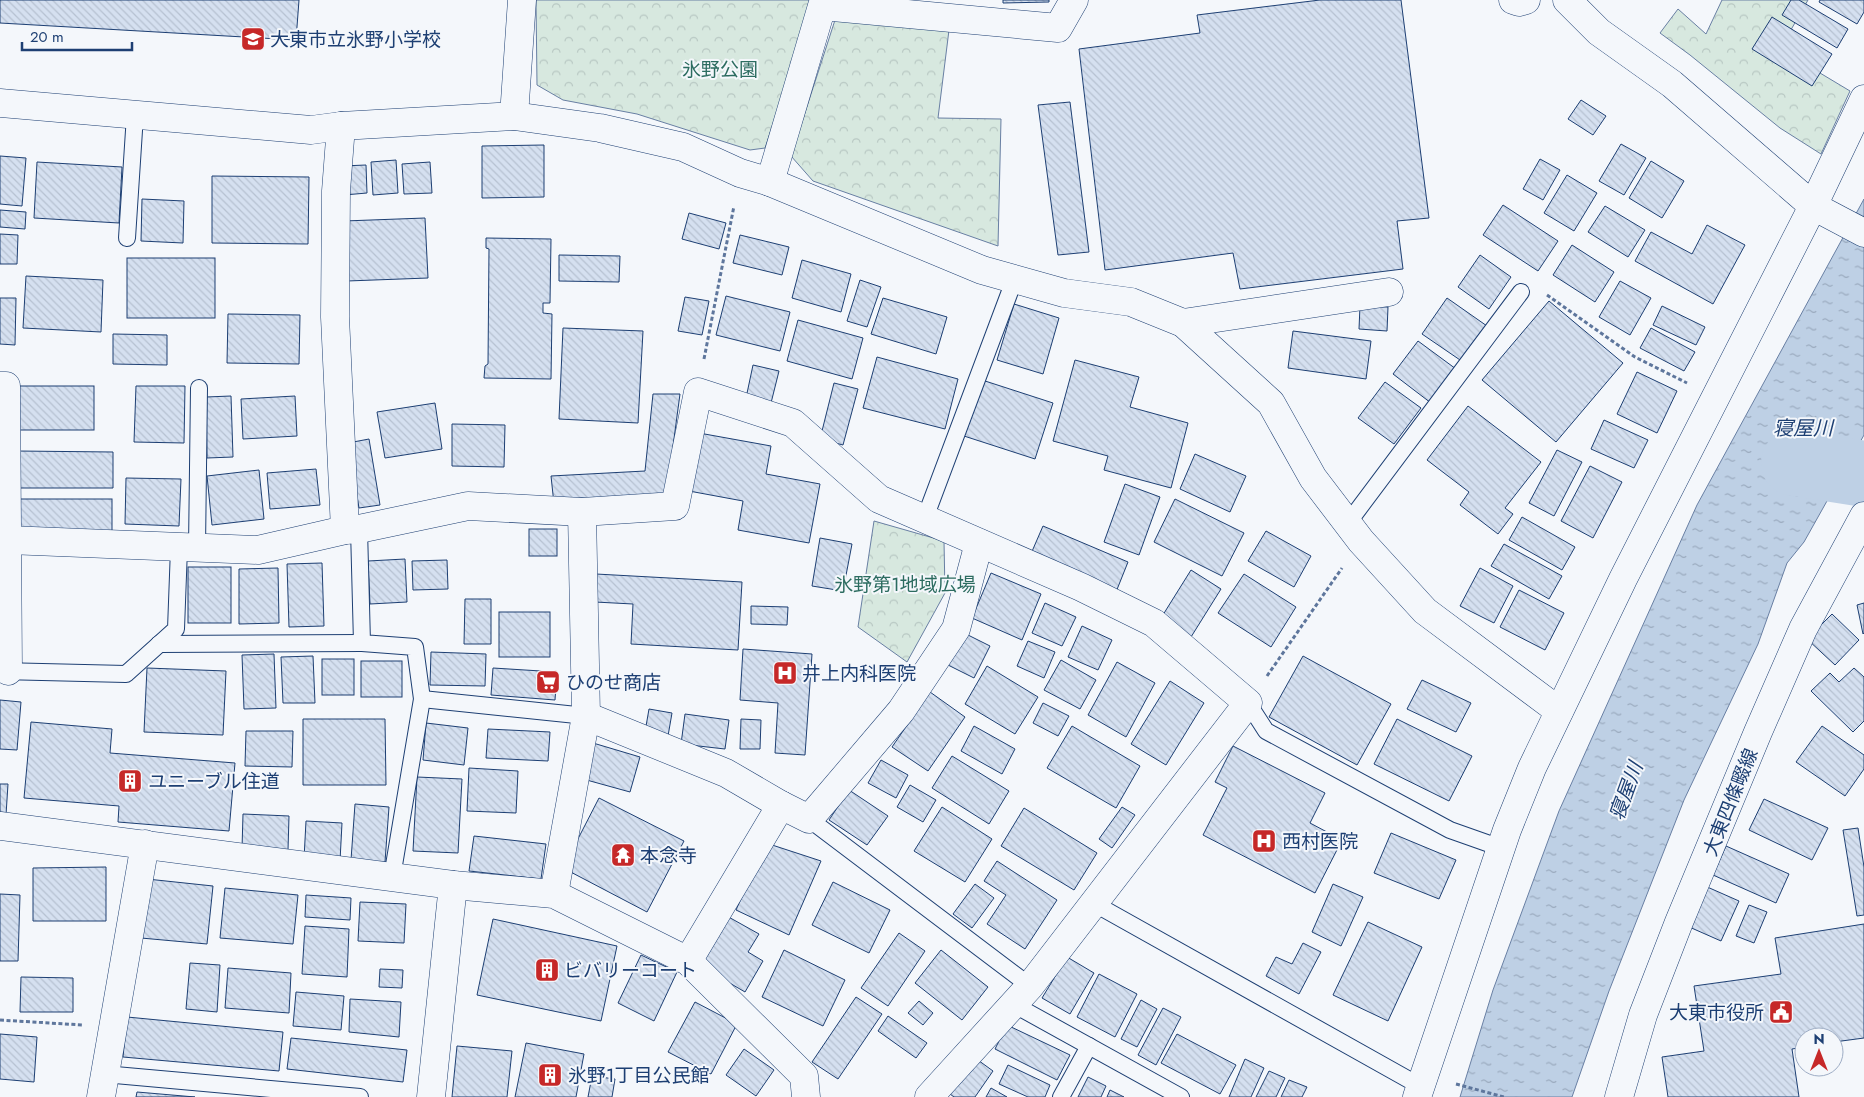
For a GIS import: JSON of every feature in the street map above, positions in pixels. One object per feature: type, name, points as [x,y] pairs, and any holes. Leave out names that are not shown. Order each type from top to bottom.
[{"type":"street","points":[[514,116],[522,0]]},
{"type":"street","points":[[770,182],[822,6],[1058,28],[1074,0]]},
{"type":"street","points":[[1513,0],[1519,2],[1526,0]]},
{"type":"street","points":[[1567,0],[1599,32],[1672,84],[1824,212],[1864,233]]},
{"type":"street","points":[[1419,1091],[1501,848],[1532,768],[1716,398],[1824,212],[1864,99]]},
{"type":"street","points":[[0,103],[311,130],[341,126],[514,116],[600,128],[683,147],[740,173],[770,182],[982,270],[1064,293],[1131,302],[1183,323],[1271,403],[1313,478],[1361,541],[1425,611],[1559,711]]},
{"type":"street","points":[[341,126],[336,191],[335,317],[352,529]]},
{"type":"street","points":[[1183,323],[1389,292]]},
{"type":"street","points":[[0,386],[6,386],[3,504],[8,540],[4,671]]},
{"type":"street","points":[[8,540],[258,550],[468,506],[582,512],[675,506],[698,392],[793,423],[879,499],[1080,587],[1154,623],[1248,703],[1095,904],[1022,995],[929,1097]]},
{"type":"street","points":[[554,894],[586,716],[582,512]]},
{"type":"street","name":"大東四條畷線","points":[[1619,1097],[1643,1015],[1679,922],[1804,629],[1850,556],[1864,516]]},
{"type":"street","points":[[586,716],[726,772],[781,805],[809,819],[901,711],[956,629],[979,543]]},
{"type":"street","points":[[688,961],[781,805]]},
{"type":"street","points":[[0,826],[453,885],[554,894],[688,961],[804,1076],[806,1097]]},
{"type":"street","points":[[102,1085],[144,844]]},
{"type":"street","points":[[431,1097],[453,885]]},
{"type":"lane","points":[[127,238],[135,115]]},
{"type":"lane","points":[[925,518],[1015,278]]},
{"type":"lane","points":[[1348,523],[1521,292]]},
{"type":"lane","points":[[4,671],[126,674],[176,629],[188,548],[199,388]]},
{"type":"lane","points":[[352,529],[362,643]]},
{"type":"lane","points":[[159,644],[362,643],[415,648],[422,699],[392,877]]},
{"type":"lane","points":[[422,699],[586,716]]},
{"type":"lane","points":[[1248,703],[1266,731],[1450,830],[1501,848]]},
{"type":"lane","points":[[809,819],[1022,995],[1089,1046],[1181,1097]]},
{"type":"lane","points":[[1095,904],[1419,1091]]},
{"type":"lane","points":[[1061,1097],[1089,1046]]},
{"type":"lane","points":[[102,1085],[360,1097]]},
{"type":"path","points":[[698,392],[740,173]]},
{"type":"path","points":[[1521,292],[1538,289],[1634,357],[1716,398]]},
{"type":"path","points":[[1248,703],[1337,575]]},
{"type":"path","points":[[0,1020],[113,1026]]},
{"type":"path","points":[[1448,1082],[1504,1097]]},
{"type":"green space","name":"氷野公園","points":[[536,0],[814,0],[765,148],[750,150],[637,114],[563,100],[537,85]]},
{"type":"green space","points":[[1722,0],[1808,0],[1780,49],[1850,91],[1821,154],[1780,128],[1660,33],[1678,9],[1706,34]]},
{"type":"green space","points":[[835,20],[949,30],[938,118],[1001,119],[998,246],[813,181],[791,156]]},
{"type":"green space","name":"氷野第1地域広場","points":[[874,521],[944,541],[945,593],[907,662],[858,627]]},
{"type":"water","name":"寝屋川","points":[[1864,199],[1864,435],[1804,542],[1787,563],[1758,644],[1684,800],[1609,991],[1572,1097],[1460,1097],[1493,990],[1559,811],[1697,505]]},
{"type":"building","points":[[0,0],[299,0],[296,40],[0,23]]},
{"type":"building","points":[[1003,0],[1049,0],[1049,2],[1003,3]]},
{"type":"building","points":[[1320,0],[1401,0],[1429,218],[1397,221],[1403,269],[1240,289],[1233,253],[1105,270],[1079,49],[1200,33],[1197,15]]},
{"type":"building","points":[[1791,0],[1799,0],[1848,29],[1837,48],[1782,15]]},
{"type":"building","points":[[1820,0],[1864,0],[1864,12],[1857,24],[1819,2]]},
{"type":"building","points":[[1772,17],[1832,54],[1812,86],[1752,49]]},
{"type":"building","points":[[1581,100],[1606,116],[1593,135],[1568,119]]},
{"type":"building","points":[[1070,102],[1089,252],[1058,255],[1038,105]]},
{"type":"building","points":[[1621,144],[1646,158],[1624,195],[1599,181]]},
{"type":"building","points":[[544,145],[544,197],[482,198],[482,146]]},
{"type":"building","points":[[0,156],[26,158],[22,206],[0,204]]},
{"type":"building","points":[[1540,159],[1560,170],[1543,200],[1523,189]]},
{"type":"building","points":[[396,160],[398,193],[373,195],[371,162]]},
{"type":"building","points":[[1651,161],[1684,181],[1662,218],[1629,198]]},
{"type":"building","points":[[37,162],[122,167],[119,223],[34,218]]},
{"type":"building","points":[[430,162],[432,193],[404,194],[402,164]]},
{"type":"building","points":[[366,165],[367,193],[344,195],[342,166]]},
{"type":"building","points":[[1567,175],[1597,193],[1574,231],[1544,213]]},
{"type":"building","points":[[212,176],[309,177],[308,244],[212,243]]},
{"type":"building","points":[[142,199],[184,201],[183,243],[141,241]]},
{"type":"building","points":[[1503,205],[1558,241],[1538,271],[1483,235]]},
{"type":"building","points":[[1605,206],[1645,230],[1628,257],[1588,232]]},
{"type":"building","points":[[0,210],[26,212],[25,229],[0,227]]},
{"type":"building","points":[[689,213],[726,223],[719,249],[682,239]]},
{"type":"building","points":[[425,218],[428,278],[347,281],[344,221]]},
{"type":"building","points":[[1707,225],[1745,245],[1713,304],[1635,261],[1651,232],[1692,254]]},
{"type":"building","points":[[0,234],[18,235],[17,264],[0,264]]},
{"type":"building","points":[[740,235],[789,247],[782,275],[733,263]]},
{"type":"building","points":[[486,238],[551,239],[550,303],[543,303],[543,313],[552,314],[551,379],[484,378],[485,366],[488,364],[489,249],[486,248]]},
{"type":"building","points":[[1572,245],[1614,272],[1595,302],[1553,275]]},
{"type":"building","points":[[559,255],[620,256],[619,282],[559,281]]},
{"type":"building","points":[[1480,255],[1511,277],[1489,309],[1458,287]]},
{"type":"building","points":[[127,258],[215,258],[215,318],[127,318]]},
{"type":"building","points":[[802,260],[851,274],[841,312],[792,298]]},
{"type":"building","points":[[26,276],[103,280],[101,332],[23,328]]},
{"type":"building","points":[[860,280],[881,287],[867,327],[847,321]]},
{"type":"building","points":[[1620,281],[1651,298],[1630,335],[1599,317]]},
{"type":"building","points":[[726,296],[790,312],[780,351],[716,335]]},
{"type":"building","points":[[685,297],[709,301],[702,335],[678,331]]},
{"type":"building","points":[[0,298],[16,298],[15,345],[0,344]]},
{"type":"building","points":[[883,298],[947,317],[936,354],[871,334]]},
{"type":"building","points":[[1447,298],[1487,326],[1463,362],[1422,334]]},
{"type":"building","points":[[1549,301],[1623,363],[1556,442],[1482,380]]},
{"type":"building","points":[[1014,304],[1059,318],[1043,374],[997,360]]},
{"type":"building","points":[[1360,306],[1388,307],[1387,331],[1359,329]]},
{"type":"building","points":[[1662,306],[1705,327],[1696,345],[1653,325]]},
{"type":"building","points":[[228,314],[300,315],[299,364],[227,363]]},
{"type":"building","points":[[798,320],[863,338],[852,379],[787,361]]},
{"type":"building","points":[[563,328],[643,331],[638,423],[559,419]]},
{"type":"building","points":[[1651,328],[1695,352],[1684,371],[1640,348]]},
{"type":"building","points":[[1293,331],[1371,341],[1366,379],[1288,368]]},
{"type":"building","points":[[113,334],[167,335],[167,365],[113,364]]},
{"type":"building","points":[[1418,341],[1456,369],[1431,403],[1393,374]]},
{"type":"building","points":[[877,357],[958,379],[945,429],[863,408]]},
{"type":"building","points":[[1075,360],[1139,377],[1130,407],[1188,423],[1171,488],[1104,470],[1108,456],[1053,441]]},
{"type":"building","points":[[753,365],[779,371],[771,403],[746,398]]},
{"type":"building","points":[[1637,372],[1677,391],[1657,433],[1617,414]]},
{"type":"building","points":[[982,380],[1053,403],[1035,459],[964,436]]},
{"type":"building","points":[[1385,382],[1421,408],[1394,444],[1358,418]]},
{"type":"building","points":[[834,383],[858,389],[843,445],[820,439]]},
{"type":"building","points":[[17,386],[94,386],[94,430],[17,430]]},
{"type":"building","points":[[136,386],[185,386],[184,443],[134,442]]},
{"type":"building","points":[[653,394],[680,394],[666,498],[554,504],[551,476],[645,471]]},
{"type":"building","points":[[231,396],[233,457],[207,458],[206,397]]},
{"type":"building","points":[[295,396],[297,436],[243,439],[241,399]]},
{"type":"building","points":[[435,403],[442,449],[385,458],[377,412]]},
{"type":"building","points":[[1468,406],[1541,462],[1505,508],[1513,514],[1498,534],[1460,505],[1469,492],[1427,460]]},
{"type":"building","points":[[1604,420],[1648,440],[1634,468],[1591,449]]},
{"type":"building","points":[[452,424],[505,425],[504,467],[452,466]]},
{"type":"building","points":[[699,433],[771,446],[766,474],[820,484],[809,543],[738,530],[743,501],[689,491]]},
{"type":"building","points":[[369,439],[380,505],[359,508],[348,443]]},
{"type":"building","points":[[1557,450],[1582,462],[1554,516],[1529,503]]},
{"type":"building","points":[[17,451],[113,452],[113,488],[17,488]]},
{"type":"building","points":[[1195,454],[1246,476],[1230,512],[1180,489]]},
{"type":"building","points":[[1590,466],[1622,482],[1593,538],[1561,521]]},
{"type":"building","points":[[316,469],[320,505],[270,509],[267,473]]},
{"type":"building","points":[[259,470],[264,519],[212,525],[207,476]]},
{"type":"building","points":[[126,478],[181,479],[179,526],[125,524]]},
{"type":"building","points":[[1125,484],[1160,497],[1139,555],[1104,542]]},
{"type":"building","points":[[19,499],[112,499],[112,535],[19,535]]},
{"type":"building","points":[[1175,499],[1244,533],[1222,576],[1154,542]]},
{"type":"building","points":[[1522,517],[1575,547],[1562,570],[1509,540]]},
{"type":"building","points":[[1043,526],[1128,562],[1116,592],[1030,556]]},
{"type":"building","points":[[529,529],[557,529],[557,556],[529,556]]},
{"type":"building","points":[[1266,531],[1311,556],[1294,587],[1248,561]]},
{"type":"building","points":[[820,538],[852,544],[843,591],[812,586]]},
{"type":"building","points":[[1504,544],[1562,576],[1549,599],[1491,566]]},
{"type":"building","points":[[405,559],[407,602],[370,604],[368,561]]},
{"type":"building","points":[[447,560],[448,589],[413,590],[412,561]]},
{"type":"building","points":[[322,563],[324,626],[289,627],[287,564]]},
{"type":"building","points":[[188,567],[231,567],[231,623],[188,623]]},
{"type":"building","points":[[278,568],[279,623],[239,624],[239,569]]},
{"type":"building","points":[[1480,568],[1513,586],[1494,623],[1460,606]]},
{"type":"building","points":[[1191,570],[1221,589],[1191,637],[1161,618]]},
{"type":"building","points":[[991,573],[1041,594],[1022,640],[972,618]]},
{"type":"building","points":[[596,574],[742,582],[738,650],[631,644],[633,604],[595,602]]},
{"type":"building","points":[[1244,574],[1296,607],[1271,647],[1218,613]]},
{"type":"building","points":[[1519,590],[1564,613],[1545,650],[1500,627]]},
{"type":"building","points":[[465,599],[491,599],[491,644],[464,644]]},
{"type":"building","points":[[1045,603],[1076,617],[1062,646],[1032,633]]},
{"type":"building","points":[[1864,603],[1864,633],[1863,634],[1857,605]]},
{"type":"building","points":[[751,606],[788,607],[787,625],[751,624]]},
{"type":"building","points":[[499,612],[550,612],[550,657],[499,657]]},
{"type":"building","points":[[1832,614],[1859,640],[1835,665],[1807,639]]},
{"type":"building","points":[[1082,626],[1112,640],[1098,670],[1068,657]]},
{"type":"building","points":[[962,632],[990,646],[974,678],[946,664]]},
{"type":"building","points":[[1028,641],[1055,652],[1044,678],[1017,666]]},
{"type":"building","points":[[743,649],[812,654],[805,755],[775,753],[778,703],[740,700]]},
{"type":"building","points":[[431,652],[486,654],[485,686],[430,685]]},
{"type":"building","points":[[274,654],[276,708],[244,709],[242,655]]},
{"type":"building","points":[[313,656],[315,703],[283,703],[281,657]]},
{"type":"building","points":[[1303,656],[1391,704],[1357,765],[1269,717]]},
{"type":"building","points":[[322,659],[354,659],[354,695],[322,695]]},
{"type":"building","points":[[1061,660],[1096,680],[1080,709],[1044,690]]},
{"type":"building","points":[[361,661],[402,661],[402,697],[361,697]]},
{"type":"building","points":[[1117,662],[1155,683],[1126,737],[1088,715]]},
{"type":"building","points":[[987,666],[1038,697],[1015,734],[965,704]]},
{"type":"building","points":[[147,668],[226,671],[223,735],[144,732]]},
{"type":"building","points":[[493,668],[557,672],[555,700],[491,695]]},
{"type":"building","points":[[1854,668],[1864,677],[1864,721],[1853,732],[1811,691],[1830,673],[1839,682]]},
{"type":"building","points":[[1422,680],[1471,703],[1456,732],[1407,709]]},
{"type":"building","points":[[1170,681],[1204,703],[1166,765],[1131,744]]},
{"type":"building","points":[[930,692],[965,717],[928,771],[892,747]]},
{"type":"building","points":[[0,700],[21,702],[17,750],[0,749]]},
{"type":"building","points":[[1043,703],[1069,716],[1058,736],[1033,723]]},
{"type":"building","points":[[649,709],[672,713],[668,736],[645,732]]},
{"type":"building","points":[[685,714],[729,720],[725,749],[681,744]]},
{"type":"building","points":[[303,719],[385,719],[386,785],[303,785]]},
{"type":"building","points":[[741,719],[761,720],[760,749],[740,749]]},
{"type":"building","points":[[1397,719],[1472,756],[1449,801],[1374,764]]},
{"type":"building","name":"ユニーブル住道","points":[[31,722],[112,729],[110,753],[235,763],[229,831],[118,822],[119,806],[24,798]]},
{"type":"building","points":[[426,723],[468,728],[464,765],[423,760]]},
{"type":"building","points":[[974,726],[1015,749],[1002,774],[961,751]]},
{"type":"building","points":[[1072,726],[1140,766],[1116,808],[1047,768]]},
{"type":"building","points":[[1822,726],[1864,755],[1864,769],[1845,796],[1796,762]]},
{"type":"building","points":[[488,729],[550,732],[548,761],[486,758]]},
{"type":"building","points":[[246,731],[293,731],[292,767],[245,766]]},
{"type":"building","points":[[593,743],[640,757],[630,792],[583,779]]},
{"type":"building","points":[[1233,746],[1325,793],[1310,823],[1342,840],[1315,893],[1203,835],[1227,788],[1215,782]]},
{"type":"building","points":[[952,756],[1009,791],[989,824],[932,788]]},
{"type":"building","points":[[881,760],[908,775],[896,798],[868,783]]},
{"type":"building","points":[[469,768],[518,771],[516,813],[467,811]]},
{"type":"building","points":[[417,777],[462,779],[458,853],[413,851]]},
{"type":"building","points":[[0,784],[8,784],[6,815],[0,815]]},
{"type":"building","points":[[910,785],[936,800],[923,822],[897,807]]},
{"type":"building","points":[[849,790],[888,816],[867,845],[829,820]]},
{"type":"building","name":"本念寺","points":[[599,798],[684,841],[647,912],[563,868]]},
{"type":"building","points":[[1764,799],[1828,828],[1812,860],[1749,830]]},
{"type":"building","points":[[355,804],[389,807],[385,862],[351,860]]},
{"type":"building","points":[[942,807],[992,839],[965,882],[914,851]]},
{"type":"building","points":[[1122,807],[1135,815],[1112,848],[1099,839]]},
{"type":"building","points":[[1024,808],[1097,853],[1074,890],[1001,846]]},
{"type":"building","points":[[243,814],[289,816],[288,850],[242,849]]},
{"type":"building","points":[[306,821],[342,823],[340,861],[304,859]]},
{"type":"building","points":[[1858,828],[1864,867],[1864,915],[1857,916],[1843,830]]},
{"type":"building","points":[[1391,833],[1456,860],[1439,899],[1374,873]]},
{"type":"building","points":[[474,836],[546,844],[541,879],[469,871]]},
{"type":"building","points":[[766,843],[821,861],[789,935],[736,910]]},
{"type":"building","points":[[1726,846],[1789,874],[1776,903],[1713,875]]},
{"type":"building","points":[[997,861],[1057,900],[1025,949],[987,924],[1006,895],[984,881]]},
{"type":"building","points":[[106,867],[106,921],[33,921],[33,868]]},
{"type":"building","points":[[147,879],[213,886],[207,944],[141,938]]},
{"type":"building","points":[[833,882],[890,910],[869,953],[812,925]]},
{"type":"building","points":[[975,884],[994,898],[972,928],[953,914]]},
{"type":"building","points":[[1333,884],[1363,897],[1341,946],[1312,932]]},
{"type":"building","points":[[1705,886],[1739,901],[1721,941],[1687,926]]},
{"type":"building","points":[[225,888],[298,895],[293,944],[220,938]]},
{"type":"building","points":[[0,894],[20,895],[18,961],[0,961]]},
{"type":"building","points":[[306,895],[351,898],[350,920],[305,917]]},
{"type":"building","points":[[360,902],[406,904],[404,943],[358,941]]},
{"type":"building","points":[[1749,905],[1767,912],[1754,943],[1736,936]]},
{"type":"building","points":[[725,915],[759,934],[748,952],[763,961],[745,992],[697,964]]},
{"type":"building","name":"ビバリーコート","points":[[493,919],[617,946],[601,1021],[477,995]]},
{"type":"building","points":[[1368,922],[1422,947],[1388,1021],[1333,995]]},
{"type":"building","name":"大東市役所","points":[[1864,924],[1864,1038],[1844,1041],[1844,1027],[1794,1027],[1794,1049],[1792,1049],[1794,1077],[1796,1077],[1799,1097],[1668,1097],[1662,1057],[1704,1051],[1694,986],[1781,974],[1775,938]]},
{"type":"building","points":[[305,926],[349,929],[347,977],[302,974]]},
{"type":"building","points":[[899,933],[925,951],[888,1006],[861,988]]},
{"type":"building","points":[[1303,943],[1321,952],[1299,994],[1266,976],[1276,957],[1292,964]]},
{"type":"building","points":[[784,950],[845,980],[823,1026],[762,997]]},
{"type":"building","points":[[941,950],[988,987],[962,1020],[915,983]]},
{"type":"building","points":[[641,955],[677,972],[654,1021],[618,1003]]},
{"type":"building","points":[[1067,957],[1094,973],[1070,1014],[1042,998]]},
{"type":"building","points":[[190,963],[220,965],[217,1012],[186,1009]]},
{"type":"building","points":[[228,968],[291,973],[289,1013],[225,1008]]},
{"type":"building","points":[[380,969],[403,970],[402,988],[379,987]]},
{"type":"building","points":[[1099,974],[1137,994],[1115,1037],[1077,1017]]},
{"type":"building","points":[[21,977],[73,978],[73,1012],[20,1012]]},
{"type":"building","points":[[296,992],[344,996],[341,1030],[293,1026]]},
{"type":"building","points":[[856,997],[882,1014],[838,1079],[812,1062]]},
{"type":"building","points":[[350,999],[401,1002],[399,1037],[349,1032]]},
{"type":"building","points":[[1141,1000],[1157,1009],[1137,1047],[1121,1039]]},
{"type":"building","points":[[919,1001],[933,1013],[923,1025],[908,1013]]},
{"type":"building","points":[[695,1002],[737,1024],[711,1074],[668,1052]]},
{"type":"building","points":[[1163,1008],[1181,1017],[1156,1065],[1138,1055]]},
{"type":"building","points":[[888,1016],[927,1043],[916,1058],[878,1031]]},
{"type":"building","points":[[127,1017],[283,1032],[279,1071],[123,1057]]},
{"type":"building","points":[[1007,1025],[1070,1055],[1057,1080],[995,1049]]},
{"type":"building","points":[[0,1034],[37,1037],[34,1082],[0,1079]]},
{"type":"building","points":[[1177,1034],[1236,1065],[1220,1094],[1161,1063]]},
{"type":"building","points":[[291,1038],[407,1050],[403,1082],[287,1069]]},
{"type":"building","name":"氷野1丁目公民館","points":[[526,1043],[584,1054],[576,1097],[515,1097]]},
{"type":"building","points":[[457,1046],[512,1051],[507,1097],[452,1097]]},
{"type":"building","points":[[744,1049],[774,1070],[756,1096],[726,1075]]},
{"type":"building","points":[[971,1055],[993,1071],[975,1097],[954,1097],[946,1091]]},
{"type":"building","points":[[1245,1059],[1264,1068],[1251,1097],[1229,1097]]},
{"type":"building","points":[[1008,1065],[1050,1085],[1045,1097],[1028,1097],[999,1084]]},
{"type":"building","points":[[1269,1071],[1285,1078],[1276,1097],[1256,1097]]},
{"type":"building","points":[[592,1076],[615,1079],[612,1097],[588,1097]]},
{"type":"building","points":[[1088,1077],[1106,1086],[1101,1097],[1078,1097]]},
{"type":"building","points":[[1289,1080],[1307,1087],[1302,1097],[1281,1097]]},
{"type":"building","points":[[991,1088],[1007,1097],[986,1097]]},
{"type":"building","points":[[1110,1090],[1124,1097],[1107,1097]]},
{"type":"building","points":[[137,1092],[195,1097],[136,1097]]},
{"type":"waterway","points":[[1794,463],[1864,474]]},
{"type":"place","name":"大東市立氷野小学校","points":[[253,39]]},
{"type":"place","name":"井上内科医院","points":[[785,673]]},
{"type":"place","name":"ひのせ商店","points":[[548,682]]},
{"type":"place","name":"ユニーブル住道","points":[[130,781]]},
{"type":"place","name":"西村医院","points":[[1264,841]]},
{"type":"place","name":"本念寺","points":[[623,855]]},
{"type":"place","name":"ビバリーコート","points":[[547,970]]},
{"type":"place","name":"大東市役所","points":[[1781,1012]]},
{"type":"place","name":"氷野1丁目公民館","points":[[550,1075]]}]
